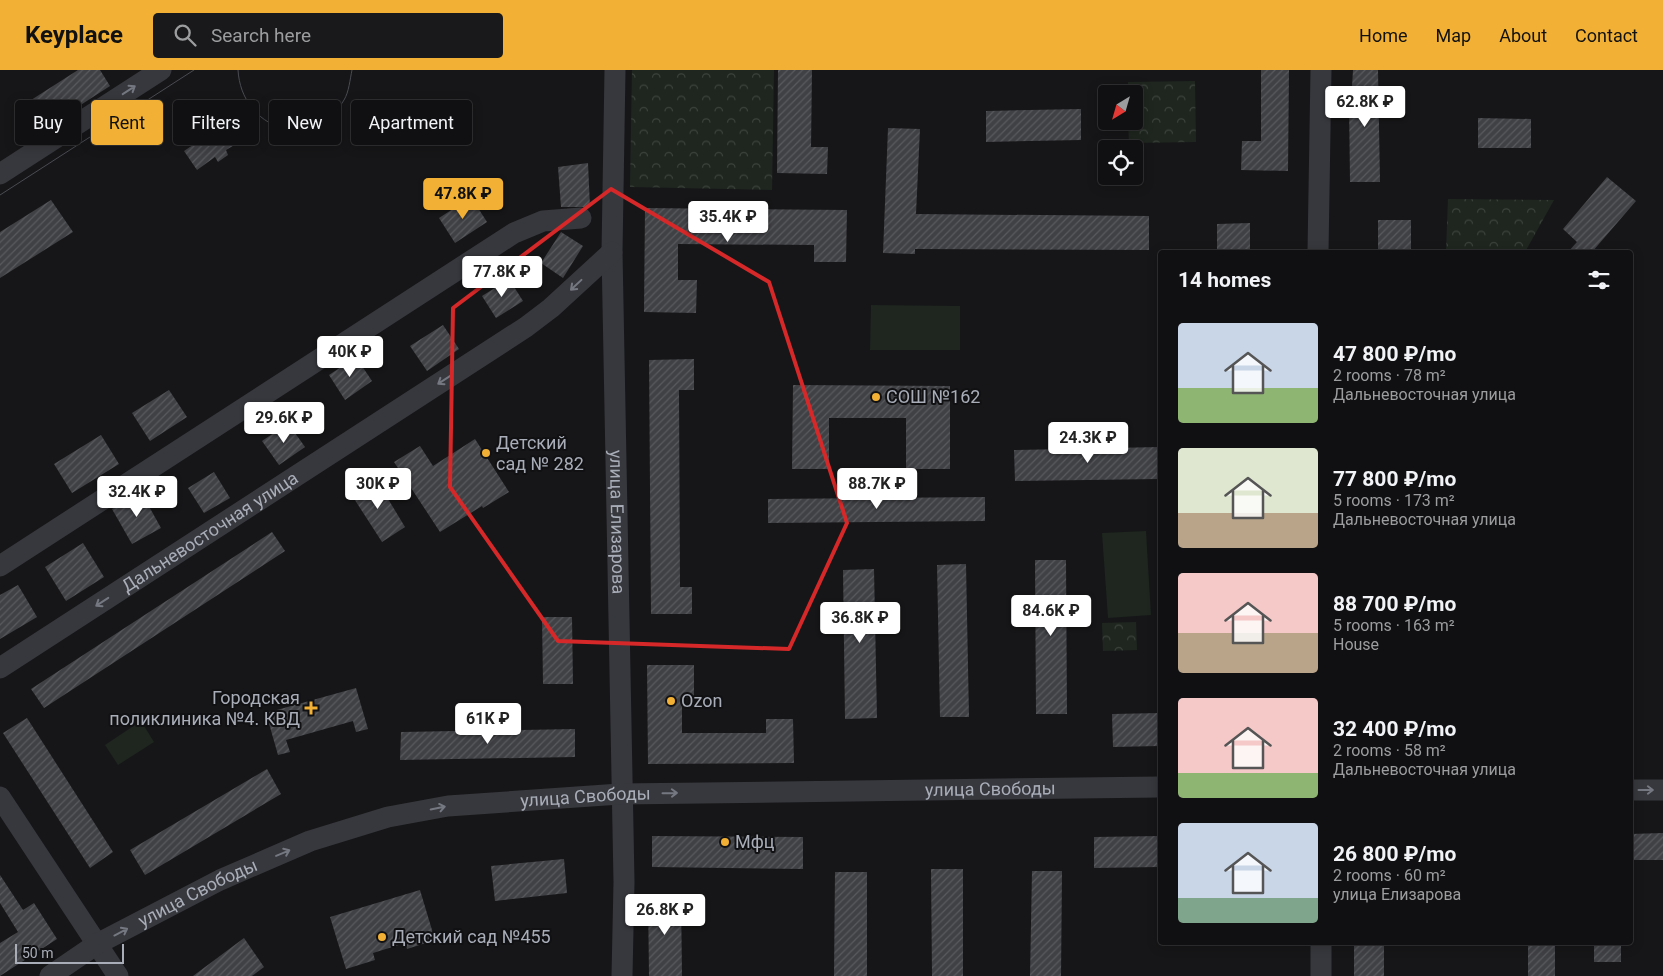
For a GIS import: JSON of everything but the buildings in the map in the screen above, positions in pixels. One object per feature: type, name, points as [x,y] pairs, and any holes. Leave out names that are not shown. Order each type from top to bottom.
[{"type":"street","points":[[0,174],[161,70]]},
{"type":"street","name":"улица Елизарова","points":[[615,70],[612,252],[620,794],[624,882],[622,976]]},
{"type":"street","points":[[1318,250],[1322,70]]},
{"type":"street","points":[[0,566],[514,233],[543,221],[580,218]]},
{"type":"street","name":"Дальневосточная улица","points":[[0,668],[526,327],[612,252]]},
{"type":"street","name":"улица Свободы","points":[[50,976],[97,944],[220,880],[310,841],[388,817],[448,806],[620,794],[1158,787]]},
{"type":"street","points":[[1633,790],[1663,790]]},
{"type":"street","points":[[0,797],[118,976]]},
{"type":"street","points":[[1321,945],[1321,976]]},
{"type":"highlighted area","points":[[611,189],[769,282],[847,523],[789,649],[558,641],[450,487],[453,308]]},
{"type":"green space","points":[[632,70],[774,70],[772,190],[630,187]]},
{"type":"green space","points":[[1195,81],[1196,142],[1143,143],[1143,140],[1129,140],[1128,130],[1143,130],[1143,85],[1128,85],[1128,82]]},
{"type":"green space","points":[[1448,199],[1554,200],[1526,250],[1446,250]]},
{"type":"green space","points":[[871,305],[960,306],[960,350],[870,350]]},
{"type":"green space","points":[[1146,531],[1151,615],[1108,618],[1102,533]]},
{"type":"green space","points":[[1136,622],[1137,650],[1103,651],[1102,623]]},
{"type":"green space","points":[[141,721],[154,742],[118,765],[105,745]]},
{"type":"tram line","points":[[0,195],[194,70]]},
{"type":"tram line","points":[[238,70],[242,90],[251,107],[264,120],[280,127],[297,130],[314,126],[330,117],[346,97],[352,70]]},
{"type":"place","name":"СОШ №162","points":[[876,397]]},
{"type":"place","name":"Детский сад № 282","points":[[486,453]]},
{"type":"place","name":"Ozon","points":[[671,701]]},
{"type":"place","name":"Городская поликлиника №4. КВД","points":[[311,708]]},
{"type":"place","name":"Мфц","points":[[725,842]]},
{"type":"place","name":"Детский сад №455","points":[[382,937]]}]
